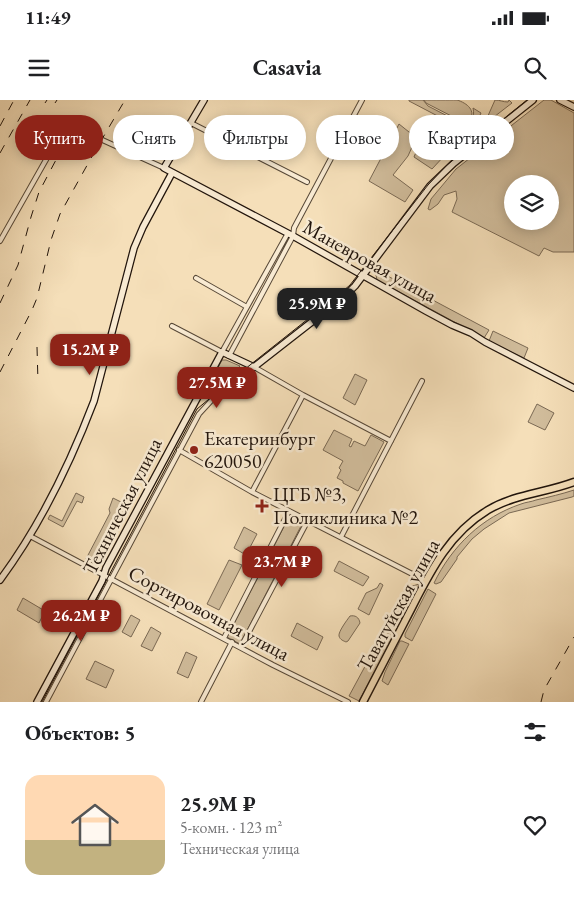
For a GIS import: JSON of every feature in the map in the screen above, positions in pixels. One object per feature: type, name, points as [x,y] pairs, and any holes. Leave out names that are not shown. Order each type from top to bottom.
[{"type":"main road","name":"Таватуйская улица","points":[[363,702],[435,564],[458,533],[488,510],[504,502],[574,482]]},
{"type":"street","points":[[194,117],[204,100]]},
{"type":"street","points":[[222,352],[294,228],[362,100]]},
{"type":"street","points":[[46,702],[199,414],[254,367],[345,296],[355,286],[430,186],[454,164],[533,100]]},
{"type":"street","points":[[560,100],[574,107]]},
{"type":"street","points":[[194,124],[307,182]]},
{"type":"street","name":"Маневровая улица","points":[[103,140],[164,168],[234,204],[452,325],[472,333],[484,342],[574,388]]},
{"type":"street","points":[[0,242],[46,160]]},
{"type":"street","points":[[164,168],[169,160]]},
{"type":"street","points":[[0,580],[30,536],[50,500],[86,423],[94,401],[134,248],[172,173]]},
{"type":"street","points":[[229,356],[290,235]]},
{"type":"street","points":[[196,278],[247,307]]},
{"type":"street","points":[[172,326],[254,367],[303,395],[392,441]]},
{"type":"street","name":"Техническая улица","points":[[37,702],[102,581],[106,568],[144,496],[222,352]]},
{"type":"street","points":[[341,537],[422,381]]},
{"type":"street","points":[[252,492],[303,395]]},
{"type":"street","points":[[179,450],[252,492],[426,581]]},
{"type":"street","points":[[224,638],[289,511]]},
{"type":"street","points":[[241,647],[308,520]]},
{"type":"street","name":"Сортировочная улица","points":[[30,536],[348,702]]},
{"type":"street","points":[[201,702],[232,642]]},
{"type":"shaded area","points":[[423,100],[428,106],[446,115],[436,115],[409,101]]},
{"type":"shaded area","points":[[424,100],[457,100],[467,105],[472,114],[449,115],[426,103]]},
{"type":"shaded area","points":[[495,100],[508,102],[509,100],[512,103],[497,115],[488,115]]},
{"type":"shaded area","points":[[544,100],[551,100],[574,113],[574,252],[553,252],[544,248],[539,256],[452,212],[457,199],[456,191],[444,195],[438,204],[430,210],[428,209],[431,199],[456,169],[467,160],[514,160],[514,124]]},
{"type":"shaded area","points":[[473,108],[481,113],[480,115],[474,115]]},
{"type":"shaded area","points":[[399,124],[409,132],[409,154],[393,175],[413,190],[405,202],[369,181],[380,160],[399,160]]},
{"type":"shaded area","points":[[418,160],[440,160],[432,169]]},
{"type":"shaded area","points":[[383,267],[382,273],[489,330],[484,338],[377,280],[376,275]]},
{"type":"shaded area","points":[[493,331],[528,348],[524,358],[489,341]]},
{"type":"shaded area","points":[[222,360],[240,366],[222,379],[223,381],[202,398]]},
{"type":"shaded area","points":[[355,374],[367,380],[355,405],[343,398]]},
{"type":"shaded area","points":[[537,404],[554,413],[545,430],[528,422]]},
{"type":"shaded area","points":[[334,430],[352,439],[349,446],[351,447],[354,441],[365,446],[371,435],[384,442],[358,491],[337,478],[343,461],[323,450]]},
{"type":"shaded area","points":[[574,490],[574,496],[572,497],[509,513],[484,529],[472,539],[457,557],[441,582],[434,583],[459,545],[493,517],[523,503]]},
{"type":"shaded area","points":[[76,493],[84,497],[82,503],[77,501],[63,527],[48,519],[50,515],[62,521]]},
{"type":"shaded area","points":[[113,498],[127,505],[96,565],[86,559],[110,513],[109,509]]},
{"type":"shaded area","points":[[288,519],[301,526],[240,644],[227,637]]},
{"type":"shaded area","points":[[244,527],[257,534],[246,555],[234,548]]},
{"type":"shaded area","points":[[229,560],[242,565],[219,610],[207,604]]},
{"type":"shaded area","points":[[339,561],[369,577],[363,586],[334,571]]},
{"type":"shaded area","points":[[380,583],[383,585],[369,615],[358,609],[366,593],[377,588]]},
{"type":"shaded area","points":[[419,584],[398,626],[388,622],[406,588]]},
{"type":"shaded area","points":[[428,589],[436,594],[412,641],[405,637],[405,634]]},
{"type":"shaded area","points":[[23,598],[45,611],[39,623],[17,610]]},
{"type":"shaded area","points":[[131,615],[140,620],[131,637],[122,632]]},
{"type":"shaded area","points":[[350,616],[359,619],[360,623],[346,642],[340,638],[339,634]]},
{"type":"shaded area","points":[[297,623],[323,637],[317,650],[291,636]]},
{"type":"shaded area","points":[[151,627],[161,633],[152,651],[141,646]]},
{"type":"shaded area","points":[[391,630],[394,632],[394,636],[359,701],[349,696],[376,646],[383,648],[389,638],[388,632]]},
{"type":"shaded area","points":[[400,641],[409,644],[388,685],[382,681]]},
{"type":"shaded area","points":[[186,652],[197,657],[188,678],[177,673]]},
{"type":"shaded area","points":[[95,661],[114,670],[106,688],[86,679]]},
{"type":"tram line","points":[[42,702],[197,409],[350,285],[428,185],[447,165],[527,100]]},
{"type":"railway","points":[[0,126],[14,100]]},
{"type":"railway","points":[[0,153],[30,100]]},
{"type":"railway","points":[[0,372],[37,298],[51,240],[60,214],[125,100]]},
{"type":"railway","points":[[0,303],[18,265],[39,192],[56,160]]},
{"type":"railway","points":[[37,347],[38,382]]},
{"type":"railway","points":[[541,702],[544,690],[574,637]]},
{"type":"place","name":"Екатеринбург 620050","points":[[194,450]]},
{"type":"place","name":"ЦГБ №3, Поликлиника №2","points":[[262,506]]}]
